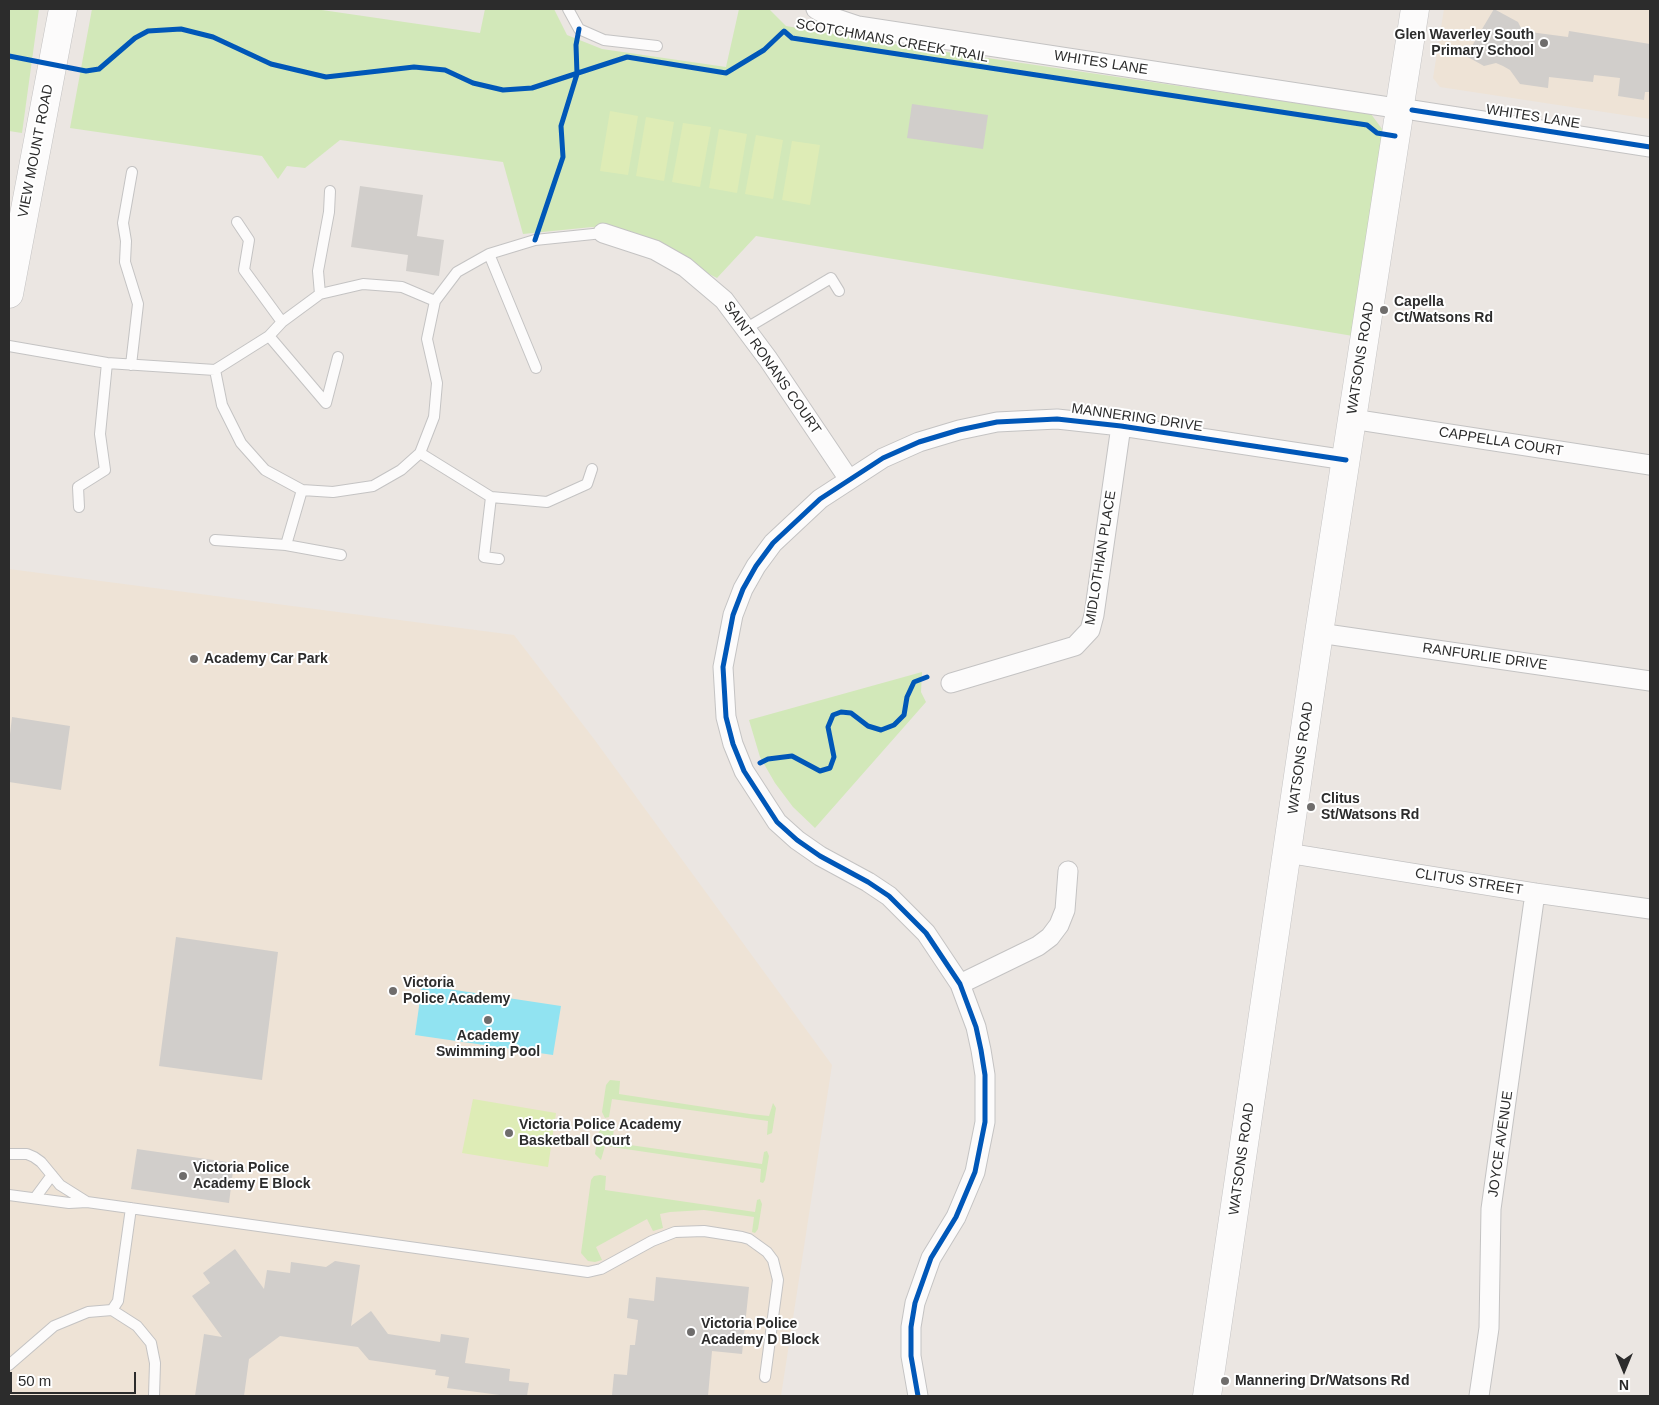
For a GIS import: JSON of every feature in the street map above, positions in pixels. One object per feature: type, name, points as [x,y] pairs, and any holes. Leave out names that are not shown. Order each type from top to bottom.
[{"type":"street","name":"VIEW MOUNT ROAD","points":[[9,294],[63,9]]},
{"type":"street","name":"WHITES LANE","points":[[816,9],[828,16],[858,26],[1650,147]]},
{"type":"street","name":"WATSONS ROAD","points":[[1208,1396],[1319,633],[1414,9]]},
{"type":"street","name":"SAINT RONANS COURT","points":[[603,233],[655,250],[685,267],[724,300],[848,478]]},
{"type":"street","name":"MANNERING DRIVE","points":[[918,1396],[912,1356],[911,1327],[915,1303],[931,1258],[967,1196],[975,1172],[985,1122],[985,1075],[981,1050],[976,1027],[960,984],[926,933],[889,896],[868,882],[820,856],[797,840],[777,822],[744,771],[733,744],[726,717],[723,667],[726,643],[733,615],[743,589],[756,566],[796,520],[848,478],[883,458],[919,442],[959,430],[996,422],[1057,419],[1122,426],[1346,460]]},
{"type":"street","name":"CAPPELLA COURT","points":[[1352,419],[1650,465]]},
{"type":"street","name":"MIDLOTHIAN PLACE","points":[[952,683],[1075,646],[1090,630],[1094,615],[1122,426]]},
{"type":"street","name":"RANFURLIE DRIVE","points":[[1319,633],[1650,682]]},
{"type":"street","name":"CLITUS STREET","points":[[1287,853],[1536,893],[1650,909]]},
{"type":"street","points":[[960,984],[1038,946],[1050,937],[1059,925],[1065,910],[1068,872]]},
{"type":"street","name":"JOYCE AVENUE","points":[[1479,1396],[1489,1328],[1492,1209],[1536,893]]},
{"type":"lane","points":[[568,9],[579,30],[604,40],[657,46]]},
{"type":"lane","points":[[131,364],[138,304],[125,262],[126,241],[123,223],[132,172]]},
{"type":"lane","points":[[320,294],[318,271],[330,212],[330,191]]},
{"type":"lane","points":[[237,222],[249,240],[244,270],[282,322]]},
{"type":"lane","points":[[215,370],[222,405],[241,443],[265,470],[302,490],[333,492],[373,486],[401,470],[420,453],[434,418],[437,383],[427,340],[435,302],[457,272],[489,254],[535,240],[603,233]]},
{"type":"lane","points":[[489,254],[536,368]]},
{"type":"lane","points":[[746,329],[831,278],[838,291]]},
{"type":"lane","points":[[9,346],[107,363],[215,370],[269,336],[282,322],[320,294],[363,284],[402,286],[435,302]]},
{"type":"lane","points":[[269,336],[326,403],[338,357]]},
{"type":"lane","points":[[79,507],[78,487],[105,470],[100,434],[107,363]]},
{"type":"lane","points":[[420,453],[491,498],[547,502],[587,484],[592,469]]},
{"type":"lane","points":[[286,544],[302,490]]},
{"type":"lane","points":[[491,498],[484,557],[499,559]]},
{"type":"lane","points":[[215,540],[286,544],[341,555]]},
{"type":"lane","points":[[9,1154],[27,1154],[34,1157],[60,1185],[87,1202]]},
{"type":"lane","points":[[35,1198],[52,1175]]},
{"type":"lane","points":[[9,1195],[69,1203],[87,1202],[588,1272],[601,1269],[652,1241],[675,1232],[704,1231],[742,1237],[759,1245],[767,1252],[776,1270],[778,1280],[765,1377]]},
{"type":"lane","points":[[112,1310],[118,1301],[131,1208]]},
{"type":"lane","points":[[9,1366],[54,1326],[88,1312],[112,1310],[137,1326],[151,1343],[155,1363],[154,1396]]},
{"type":"shaded area","name":"Glen Waverley South Primary School","points":[[1444,9],[1650,9],[1650,119],[1440,87],[1433,78]]},
{"type":"shaded area","name":"Victoria Police Academy","points":[[9,569],[514,635],[594,739],[832,1065],[781,1396],[9,1396]]},
{"type":"green space","points":[[9,9],[39,9],[22,133],[9,131]]},
{"type":"green space","points":[[92,9],[315,9],[480,33],[485,9],[554,9],[567,35],[602,49],[726,67],[739,9],[769,9],[786,26],[912,47],[1371,114],[1388,137],[1353,336],[756,236],[717,278],[637,238],[592,227],[523,234],[503,162],[340,140],[305,168],[287,166],[278,179],[262,156],[70,128]]},
{"type":"green space","points":[[610,111],[638,116],[628,175],[600,171]]},
{"type":"green space","points":[[646,117],[674,122],[664,181],[636,176]]},
{"type":"green space","points":[[683,123],[711,127],[700,187],[672,182]]},
{"type":"green space","points":[[719,129],[747,134],[737,193],[709,188]]},
{"type":"green space","points":[[756,135],[783,140],[773,199],[745,194]]},
{"type":"green space","points":[[792,141],[820,145],[810,205],[782,200]]},
{"type":"green space","points":[[922,672],[921,692],[926,702],[815,828],[793,807],[775,783],[760,757],[749,720]]},
{"type":"green space","points":[[610,1080],[620,1081],[619,1094],[750,1114],[769,1116],[773,1103],[776,1108],[772,1133],[767,1135],[768,1121],[612,1099],[609,1117],[605,1118],[602,1112],[606,1085]]},
{"type":"green space","name":"Victoria Police Academy Basketball Court","points":[[473,1099],[556,1113],[548,1167],[462,1153]]},
{"type":"green space","points":[[601,1128],[614,1129],[612,1142],[630,1145],[762,1164],[764,1152],[767,1151],[769,1156],[765,1180],[763,1183],[760,1182],[761,1169],[605,1146],[601,1160],[595,1154],[598,1134]]},
{"type":"green space","points":[[594,1176],[606,1176],[605,1190],[755,1212],[757,1200],[760,1199],[762,1204],[758,1229],[755,1233],[752,1232],[754,1217],[704,1210],[670,1212],[660,1214],[663,1228],[653,1231],[647,1219],[596,1247],[602,1260],[588,1261],[581,1253],[591,1180]]},
{"type":"water","name":"Academy Swimming Pool","points":[[422,985],[561,1006],[553,1055],[415,1035]]},
{"type":"building","points":[[1494,9],[1518,22],[1521,28],[1530,30],[1530,32],[1568,37],[1569,31],[1650,44],[1650,92],[1645,92],[1644,100],[1618,96],[1620,78],[1594,75],[1593,82],[1549,77],[1548,88],[1520,84],[1510,70],[1503,66],[1496,63],[1484,66],[1466,56]]},
{"type":"building","points":[[912,104],[988,115],[983,149],[907,138]]},
{"type":"building","points":[[360,186],[423,195],[417,236],[444,240],[439,276],[406,271],[408,255],[351,247]]},
{"type":"building","points":[[12,717],[70,726],[61,790],[9,782],[9,743]]},
{"type":"building","points":[[176,937],[278,952],[262,1080],[159,1066]]},
{"type":"building","name":"Victoria Police Academy E Block","points":[[137,1149],[234,1163],[229,1203],[131,1189]]},
{"type":"building","points":[[235,1249],[264,1289],[267,1270],[290,1273],[291,1262],[326,1267],[335,1261],[360,1265],[351,1326],[371,1311],[388,1334],[440,1342],[441,1334],[469,1338],[465,1363],[510,1369],[509,1381],[529,1383],[527,1396],[507,1396],[447,1388],[449,1377],[435,1375],[436,1370],[369,1360],[358,1347],[280,1336],[249,1359],[244,1396],[195,1396],[204,1334],[222,1337],[192,1296],[210,1283],[203,1273]]},
{"type":"building","name":"Victoria Police Academy D Block","points":[[656,1277],[749,1287],[742,1354],[712,1351],[708,1396],[612,1395],[614,1374],[627,1375],[630,1345],[635,1345],[638,1320],[627,1318],[629,1298],[654,1301]]},
{"type":"cycle path","name":"SCOTCHMANS CREEK TRAIL","points":[[9,56],[86,71],[99,69],[135,38],[148,31],[181,29],[213,37],[271,64],[326,77],[414,67],[445,70],[473,83],[503,90],[532,88],[627,57],[726,73],[764,50],[784,31],[792,38],[1367,125],[1377,133],[1395,136]]},
{"type":"cycle path","points":[[535,240],[563,157],[561,126],[577,74],[576,45],[579,29]]},
{"type":"cycle path","points":[[1412,110],[1650,147]]},
{"type":"cycle path","points":[[918,1396],[911,1356],[911,1327],[915,1303],[931,1258],[956,1217],[975,1172],[985,1122],[985,1075],[981,1050],[976,1027],[960,984],[926,933],[889,896],[868,882],[820,856],[797,840],[777,822],[744,771],[733,744],[726,717],[723,667],[733,615],[743,589],[756,566],[773,543],[820,499],[883,458],[919,442],[959,430],[997,422],[1057,419],[1121,426],[1346,460]]},
{"type":"cycle path","points":[[760,763],[768,759],[792,756],[820,771],[830,768],[834,757],[828,727],[833,715],[841,712],[851,713],[868,726],[881,730],[894,725],[904,715],[907,697],[914,682],[927,677]]},
{"type":"place","name":"Glen Waverley South Primary School","points":[[1544,43]]},
{"type":"place","name":"Capella Ct/Watsons Rd","points":[[1384,310]]},
{"type":"place","name":"Academy Car Park","points":[[194,659]]},
{"type":"place","name":"Clitus St/Watsons Rd","points":[[1311,807]]},
{"type":"place","name":"Victoria Police Academy","points":[[393,991]]},
{"type":"place","name":"Academy Swimming Pool","points":[[488,1020]]},
{"type":"place","name":"Victoria Police Academy Basketball Court","points":[[509,1133]]},
{"type":"place","name":"Victoria Police Academy E Block","points":[[183,1176]]},
{"type":"place","name":"Victoria Police Academy D Block","points":[[691,1332]]},
{"type":"place","name":"Mannering Dr/Watsons Rd","points":[[1225,1381]]}]
